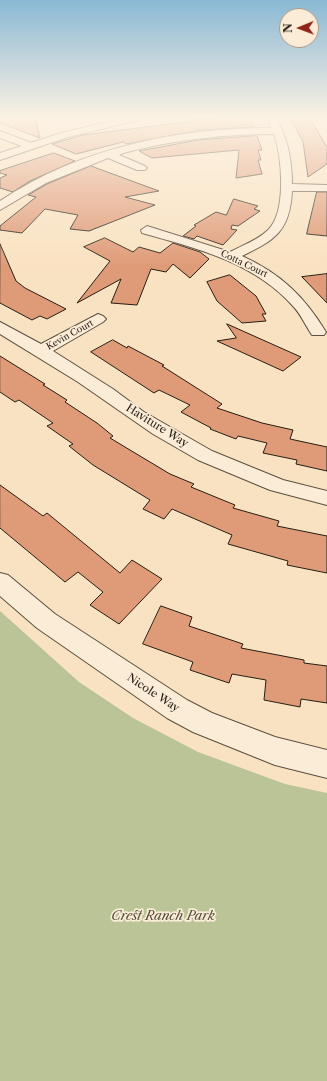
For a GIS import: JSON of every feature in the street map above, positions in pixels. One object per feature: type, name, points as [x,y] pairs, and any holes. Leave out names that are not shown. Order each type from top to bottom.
[{"type":"street","points":[[0,206],[17,193],[61,172],[74,167]]},
{"type":"street","points":[[232,256],[272,234],[282,222],[285,208],[286,187],[285,167]]},
{"type":"street","points":[[286,187],[327,188]]},
{"type":"street","name":"Cotta Court","points":[[147,230],[232,256],[270,276],[298,303],[318,332]]},
{"type":"street","name":"Kevin Court","points":[[41,351],[98,320]]},
{"type":"street","name":"Haviture Way","points":[[0,327],[97,386],[138,416],[188,446],[266,482],[327,498]]},
{"type":"street","name":"Nicole Way","points":[[0,582],[46,621],[177,709],[203,723],[275,751],[327,764]]},
{"type":"green space","name":"Crest Ranch Park","points":[[0,611],[79,682],[133,718],[198,752],[285,784],[327,793],[327,1081],[0,1081]]},
{"type":"building","points":[[11,167],[60,167],[30,181],[13,192],[0,188],[0,178],[7,175],[0,173],[0,171]]},
{"type":"building","points":[[87,167],[95,167],[159,191],[125,197],[155,205],[89,231],[70,229],[78,215],[45,209],[22,233],[0,230],[0,226],[36,197],[28,195],[47,184]]},
{"type":"building","points":[[237,167],[260,167],[262,174],[236,178]]},
{"type":"building","points":[[307,167],[322,167],[308,177]]},
{"type":"building","points":[[317,192],[327,192],[327,236],[307,234]]},
{"type":"building","points":[[234,199],[258,206],[254,209],[260,211],[238,226],[232,225],[231,229],[237,230],[223,245],[197,236],[194,239],[183,236],[196,226],[194,225],[216,212],[226,215]]},
{"type":"building","points":[[105,238],[133,252],[139,247],[160,253],[173,243],[200,252],[209,259],[190,278],[173,264],[166,272],[151,269],[137,305],[111,303],[121,279],[77,303],[110,261],[84,247]]},
{"type":"building","points":[[0,244],[16,281],[25,288],[66,309],[47,319],[40,316],[32,320],[0,303]]},
{"type":"building","points":[[327,274],[327,303],[302,277]]},
{"type":"building","points":[[230,275],[256,296],[266,314],[262,314],[266,321],[242,323],[217,301],[207,282]]},
{"type":"building","points":[[227,324],[301,357],[283,371],[217,341],[236,338]]},
{"type":"building","points":[[113,340],[127,348],[128,346],[164,365],[162,366],[222,404],[217,408],[262,423],[293,430],[290,439],[327,447],[327,471],[296,464],[297,460],[263,453],[267,443],[238,436],[236,439],[210,429],[211,428],[181,412],[190,405],[159,390],[154,393],[91,352]]},
{"type":"building","points":[[0,356],[45,384],[43,385],[67,400],[65,402],[97,423],[113,436],[110,438],[170,474],[194,484],[191,487],[235,505],[233,508],[279,521],[277,526],[327,536],[327,573],[287,565],[288,561],[228,544],[232,535],[172,509],[164,519],[143,509],[150,500],[93,465],[69,446],[73,444],[47,426],[53,423],[19,400],[15,402],[0,392]]},
{"type":"building","points":[[0,485],[43,516],[47,513],[120,573],[132,560],[162,579],[119,624],[90,605],[103,592],[78,572],[65,582],[0,528]]},
{"type":"building","points":[[161,606],[192,617],[189,626],[243,644],[241,648],[304,660],[304,663],[327,666],[327,703],[301,699],[300,707],[264,700],[266,680],[232,674],[229,683],[190,670],[193,662],[143,644]]}]
